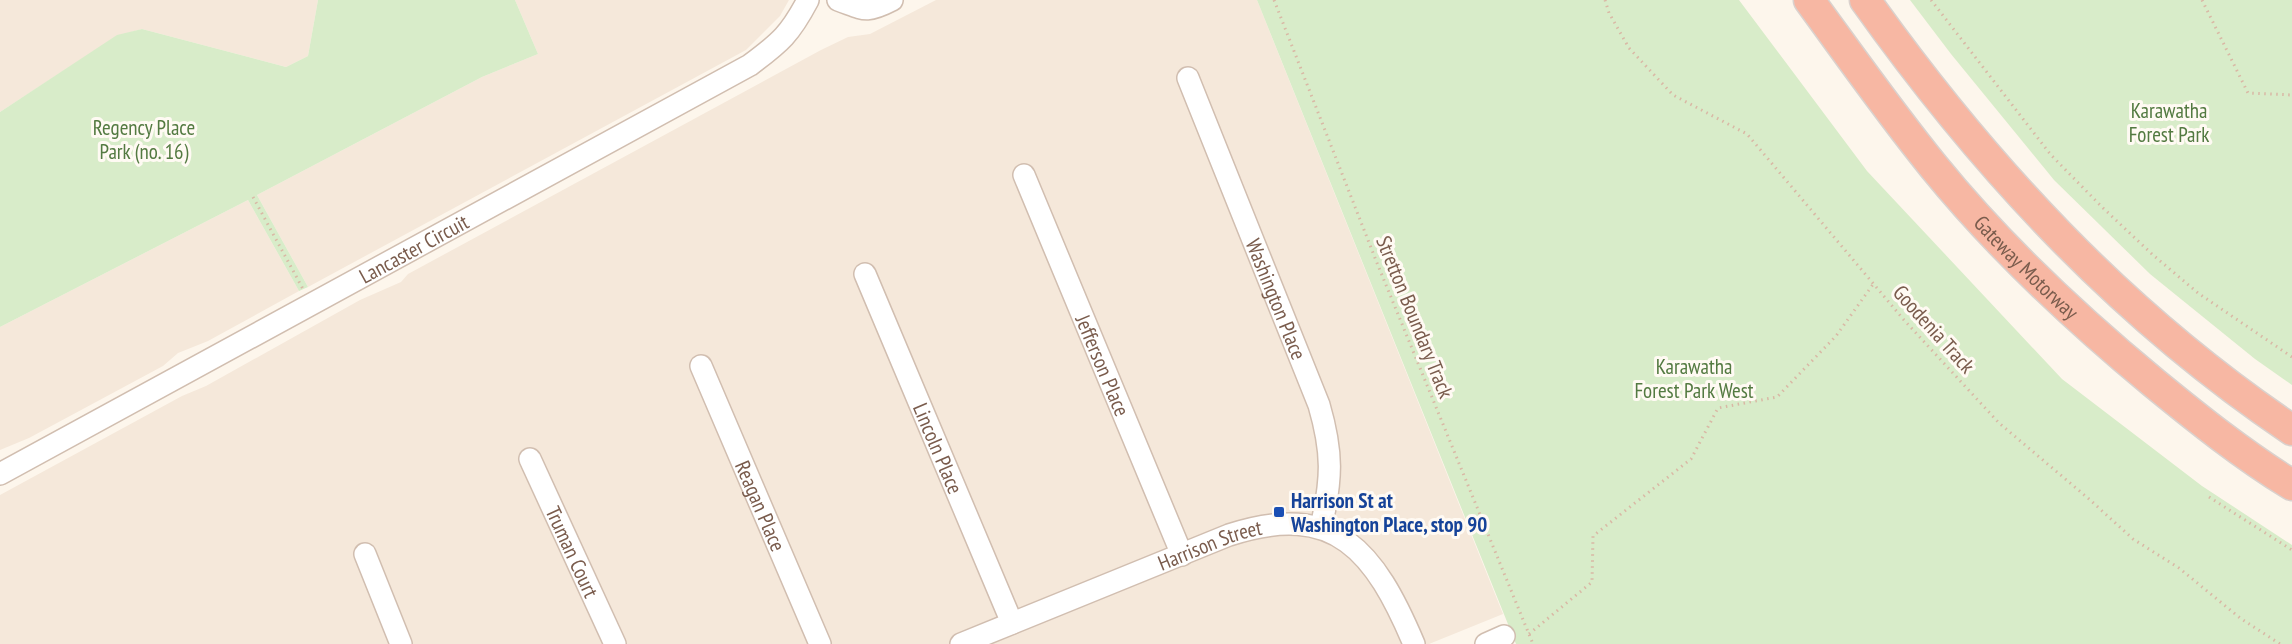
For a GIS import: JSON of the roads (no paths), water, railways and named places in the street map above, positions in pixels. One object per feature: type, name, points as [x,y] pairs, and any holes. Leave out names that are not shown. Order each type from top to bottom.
[{"type":"highway","name":"Gateway Motorway","points":[[1809,0],[1935,167],[1992,233],[2050,292],[2110,347],[2191,414],[2292,485]]},
{"type":"highway","name":"Gateway Motorway","points":[[1865,0],[1908,60],[1968,134],[2018,193],[2075,252],[2137,310],[2194,358],[2259,408],[2292,430]]},
{"type":"street","name":"Lancaster Circuit","points":[[0,474],[750,65],[783,40],[796,23],[808,0]]},
{"type":"street","points":[[838,0],[862,10],[881,6],[892,0]]},
{"type":"street","name":"Washington Place","points":[[1188,78],[1322,416],[1330,449],[1331,476],[1321,527]]},
{"type":"street","name":"Jefferson Place","points":[[1023,175],[1182,555]]},
{"type":"street","name":"Lincoln Place","points":[[865,274],[1012,623]]},
{"type":"street","name":"Reagan Place","points":[[701,366],[820,644]]},
{"type":"street","name":"Truman Court","points":[[530,459],[615,644]]},
{"type":"street","name":"Harrison Street","points":[[961,644],[1229,535],[1261,526],[1290,524],[1321,527],[1346,540],[1366,557],[1384,580],[1414,644]]},
{"type":"street","points":[[365,554],[401,644]]},
{"type":"place","name":"Harrison St at Washington Place, stop 90","points":[[1279,512]]},
{"type":"park label","name":"Karawatha Forest Park","points":[[2169,122]]},
{"type":"park label","name":"Regency Place Park (no. 16)","points":[[144,139]]},
{"type":"park label","name":"Karawatha Forest Park West","points":[[1694,378]]}]
